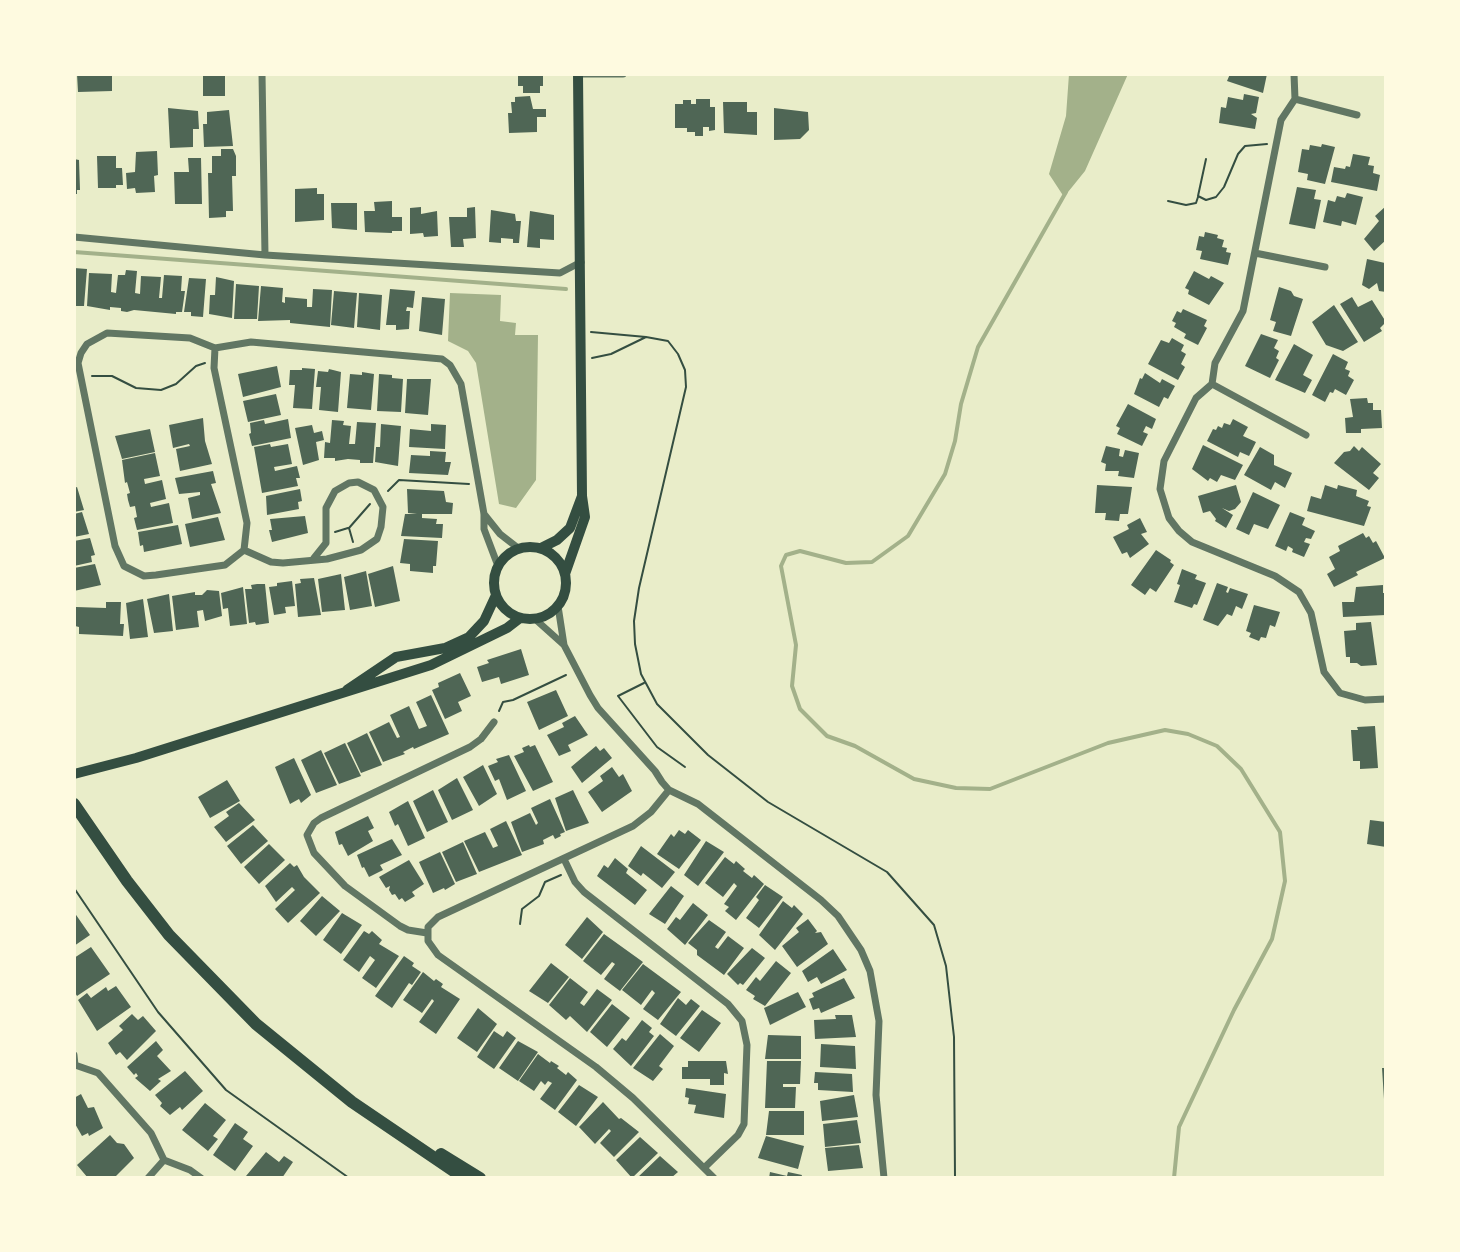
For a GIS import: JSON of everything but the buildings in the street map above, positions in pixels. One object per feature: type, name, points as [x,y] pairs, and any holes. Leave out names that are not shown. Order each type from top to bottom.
[{"type":"highway","points":[[74,804],[169,935],[256,1024],[352,1102],[464,1178]]},
{"type":"highway","points":[[422,1148],[441,1154],[480,1178]]},
{"type":"main road","points":[[496,595],[510,613],[520,618],[544,617],[558,606],[564,596],[565,574],[585,517],[582,496],[580,74]]},
{"type":"main road","points":[[347,690],[396,657],[445,648],[469,637],[484,621],[496,595],[495,575],[503,558],[518,548],[541,548],[557,540],[570,528],[582,496]]},
{"type":"main road","points":[[541,548],[561,563],[565,574]]},
{"type":"main road","points":[[74,774],[136,758],[448,659],[520,618]]},
{"type":"street","points":[[262,74],[265,255]]},
{"type":"street","points":[[580,74],[623,74]]},
{"type":"street","points":[[1294,74],[1295,99],[1283,115],[1243,311],[1215,363],[1212,384],[1196,398],[1164,461],[1160,489],[1169,518],[1179,531],[1208,551],[1289,584],[1299,592],[1311,613],[1324,672],[1340,693],[1352,698],[1386,699]]},
{"type":"street","points":[[1295,99],[1357,115]]},
{"type":"street","points":[[74,237],[265,255],[560,273],[581,262]]},
{"type":"street","points":[[1255,253],[1325,267]]},
{"type":"street","points":[[215,348],[214,362],[247,523],[244,550],[225,565],[156,575],[144,576],[124,566],[115,546],[78,363],[87,344],[107,333],[190,338],[215,348],[251,342],[442,359],[450,365],[461,384],[484,529],[498,566]]},
{"type":"street","points":[[1212,384],[1306,435]]},
{"type":"street","points":[[244,550],[271,562],[327,559],[371,545],[377,539],[383,515],[380,497],[374,490],[358,482],[335,491],[326,508],[328,534],[323,549],[314,558]]},
{"type":"street","points":[[484,514],[500,534],[518,548]]},
{"type":"street","points":[[558,606],[564,645],[598,708],[669,790],[698,804],[821,900],[844,924],[861,950],[870,971],[879,1021],[876,1095],[884,1178]]},
{"type":"street","points":[[535,619],[564,645]]},
{"type":"street","points":[[427,933],[400,926],[345,886],[314,853],[307,835],[321,818],[470,747],[494,722]]},
{"type":"street","points":[[669,790],[643,820],[438,917],[432,921],[427,933],[428,941],[438,955],[596,1067],[633,1098],[714,1178]]},
{"type":"street","points":[[564,859],[584,892],[728,1004],[742,1021],[747,1045],[744,1124],[738,1135],[704,1168]]},
{"type":"street","points":[[74,1055],[74,1065],[98,1073],[151,1133],[164,1160],[201,1178]]},
{"type":"street","points":[[148,1178],[164,1160]]},
{"type":"path","points":[[1198,196],[1206,200],[1216,197],[1245,146],[1276,146]]},
{"type":"path","points":[[1168,201],[1186,205],[1196,203],[1206,159]]},
{"type":"path","points":[[582,332],[668,341],[685,370],[686,387],[637,599],[635,644],[641,674],[657,704],[708,755],[768,802],[887,872],[934,925],[946,966],[954,1037],[955,1178]]},
{"type":"path","points":[[582,359],[611,354],[646,337]]},
{"type":"path","points":[[81,377],[112,376],[136,388],[161,390],[176,384],[196,366],[214,362]]},
{"type":"path","points":[[328,534],[349,528],[365,509],[399,480],[478,485]]},
{"type":"path","points":[[349,528],[355,552]]},
{"type":"path","points":[[494,722],[503,702],[566,675]]},
{"type":"path","points":[[645,682],[618,696],[657,747],[685,767]]},
{"type":"path","points":[[520,924],[522,909],[539,896],[545,882],[569,871]]},
{"type":"path","points":[[74,888],[158,1012],[226,1090],[349,1178]]},
{"type":"shaded area","points":[[1069,74],[1128,74],[1085,171],[1064,197],[1049,174],[1066,116]]},
{"type":"shaded area","points":[[450,293],[501,295],[500,321],[516,323],[515,335],[538,335],[536,480],[516,508],[499,504],[476,363],[468,351],[448,341]]},
{"type":"waterway","points":[[1066,192],[978,347],[945,474],[908,536],[872,562],[846,563],[800,551],[786,555],[781,566],[796,645],[792,686],[800,709],[827,736],[855,746],[914,779],[956,788],[990,789],[1108,743],[1165,730],[1188,734],[1217,746],[1241,769],[1280,832],[1285,881],[1272,939],[1234,1010],[1179,1127],[1174,1178]]},
{"type":"waterway","points":[[74,252],[566,289]]}]
